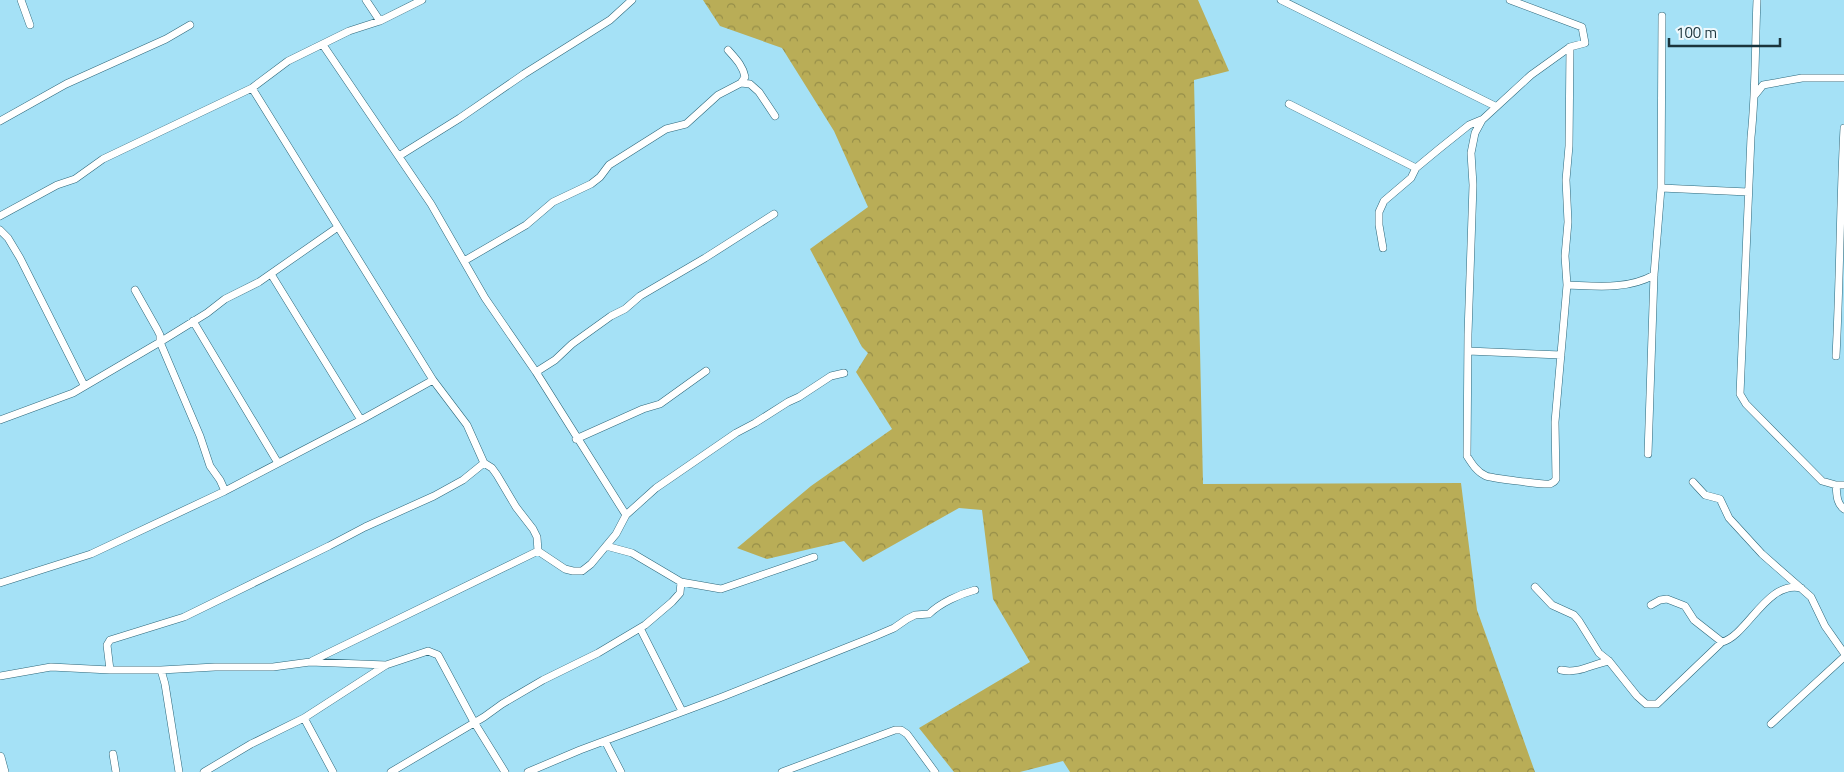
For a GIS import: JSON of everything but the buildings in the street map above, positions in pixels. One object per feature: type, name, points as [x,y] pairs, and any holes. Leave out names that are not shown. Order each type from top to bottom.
[{"type":"street","points":[[21,0],[30,25]]},
{"type":"street","points":[[366,0],[380,21]]},
{"type":"street","points":[[0,216],[57,185],[75,180],[103,159],[252,88],[288,61],[349,31],[380,21],[422,0]]},
{"type":"street","points":[[399,156],[610,20],[632,0]]},
{"type":"street","points":[[1281,0],[1495,106]]},
{"type":"street","points":[[1510,0],[1582,27],[1585,43],[1570,47],[1531,75],[1495,106],[1482,120],[1475,133],[1471,153],[1473,185],[1468,351],[1468,456],[1475,468],[1487,477],[1537,484],[1549,484],[1556,479],[1555,422],[1567,285],[1565,256],[1568,222],[1566,180],[1569,146],[1570,47]]},
{"type":"street","points":[[1757,0],[1755,95],[1748,192],[1740,394],[1746,404],[1822,481],[1840,485],[1838,501],[1844,509]]},
{"type":"street","points":[[1648,454],[1654,275],[1661,188],[1662,16]]},
{"type":"street","points":[[0,122],[66,84],[166,39],[190,25]]},
{"type":"street","points":[[323,45],[431,204],[485,298],[536,372],[626,515]]},
{"type":"street","points":[[464,261],[526,225],[553,202],[591,184],[609,166],[666,129],[686,124],[718,95],[741,82],[745,78],[744,72],[741,65],[728,50]]},
{"type":"street","points":[[1755,76],[1763,84]]},
{"type":"street","points":[[1755,95],[1763,84],[1802,78],[1844,78]]},
{"type":"street","points":[[741,82],[750,84],[759,92],[775,116]]},
{"type":"street","points":[[252,88],[433,380],[467,426],[484,463],[492,468],[516,507],[533,529],[537,536],[538,551]]},
{"type":"street","points":[[1289,104],[1416,168]]},
{"type":"street","points":[[1383,248],[1379,225],[1381,206],[1384,201],[1412,178],[1416,168],[1469,125],[1482,120]]},
{"type":"street","points":[[1836,356],[1840,290],[1840,208],[1844,128]]},
{"type":"street","points":[[1661,188],[1748,192]]},
{"type":"street","points":[[536,372],[555,360],[572,344],[625,309],[640,296],[705,258],[774,214]]},
{"type":"street","points":[[0,420],[60,398],[160,342],[226,299],[270,274],[338,227]]},
{"type":"street","points":[[0,230],[20,258],[84,385]]},
{"type":"street","points":[[270,274],[360,420]]},
{"type":"street","points":[[1567,285],[1621,286],[1637,283],[1654,275]]},
{"type":"street","points":[[135,290],[157,328],[160,342],[200,436],[210,466],[225,491]]},
{"type":"street","points":[[193,321],[278,463]]},
{"type":"street","points":[[1468,351],[1561,354]]},
{"type":"street","points":[[576,438],[660,404],[706,371]]},
{"type":"street","points":[[538,551],[564,569],[572,572],[582,571],[591,564],[616,534],[626,515],[656,488],[711,449],[832,376],[844,373]]},
{"type":"street","points":[[0,583],[91,554],[225,491],[433,380]]},
{"type":"street","points":[[110,670],[107,646],[110,640],[184,617],[365,527],[434,496],[463,480],[484,463]]},
{"type":"street","points":[[1692,482],[1705,495],[1720,499],[1732,521],[1762,554],[1812,597],[1825,626],[1844,655],[1771,724]]},
{"type":"street","points":[[606,546],[632,553],[681,582],[721,589],[814,556]]},
{"type":"street","points":[[310,662],[538,551]]},
{"type":"street","points":[[395,771],[543,680],[598,653],[640,628],[672,602],[680,593],[681,582]]},
{"type":"street","points":[[1535,587],[1552,605],[1574,615],[1589,635],[1599,653],[1637,696],[1646,704],[1653,705],[1660,701],[1722,642],[1732,638],[1757,609],[1789,586],[1801,588]]},
{"type":"street","points":[[528,772],[873,637],[894,628],[915,615],[929,614],[935,608],[975,590]]},
{"type":"street","points":[[1651,605],[1660,600],[1667,599],[1685,606],[1694,620],[1722,642]]},
{"type":"street","points":[[640,628],[682,711]]},
{"type":"street","points":[[204,772],[251,744],[304,718],[386,665],[428,651],[438,655],[474,722],[505,772]]},
{"type":"street","points":[[1562,670],[1578,671],[1608,661]]},
{"type":"street","points":[[0,676],[51,667],[161,670],[215,667],[273,667],[310,662],[386,665]]},
{"type":"street","points":[[161,670],[165,684],[179,772]]},
{"type":"street","points":[[304,718],[333,772]]},
{"type":"street","points":[[782,772],[894,730],[901,730],[907,734],[935,772]]},
{"type":"street","points":[[605,741],[621,772]]},
{"type":"street","points":[[113,754],[116,772]]},
{"type":"street","points":[[0,757],[4,772]]},
{"type":"green space","points":[[703,0],[1198,0],[1229,71],[1194,80],[1203,484],[1461,483],[1477,610],[1535,772],[1070,772],[1063,761],[1020,772],[954,772],[919,728],[1030,662],[993,599],[982,510],[959,508],[863,562],[844,541],[767,559],[737,548],[811,486],[892,429],[856,372],[868,353],[862,347],[810,249],[868,207],[834,131],[782,48],[720,26]]}]
